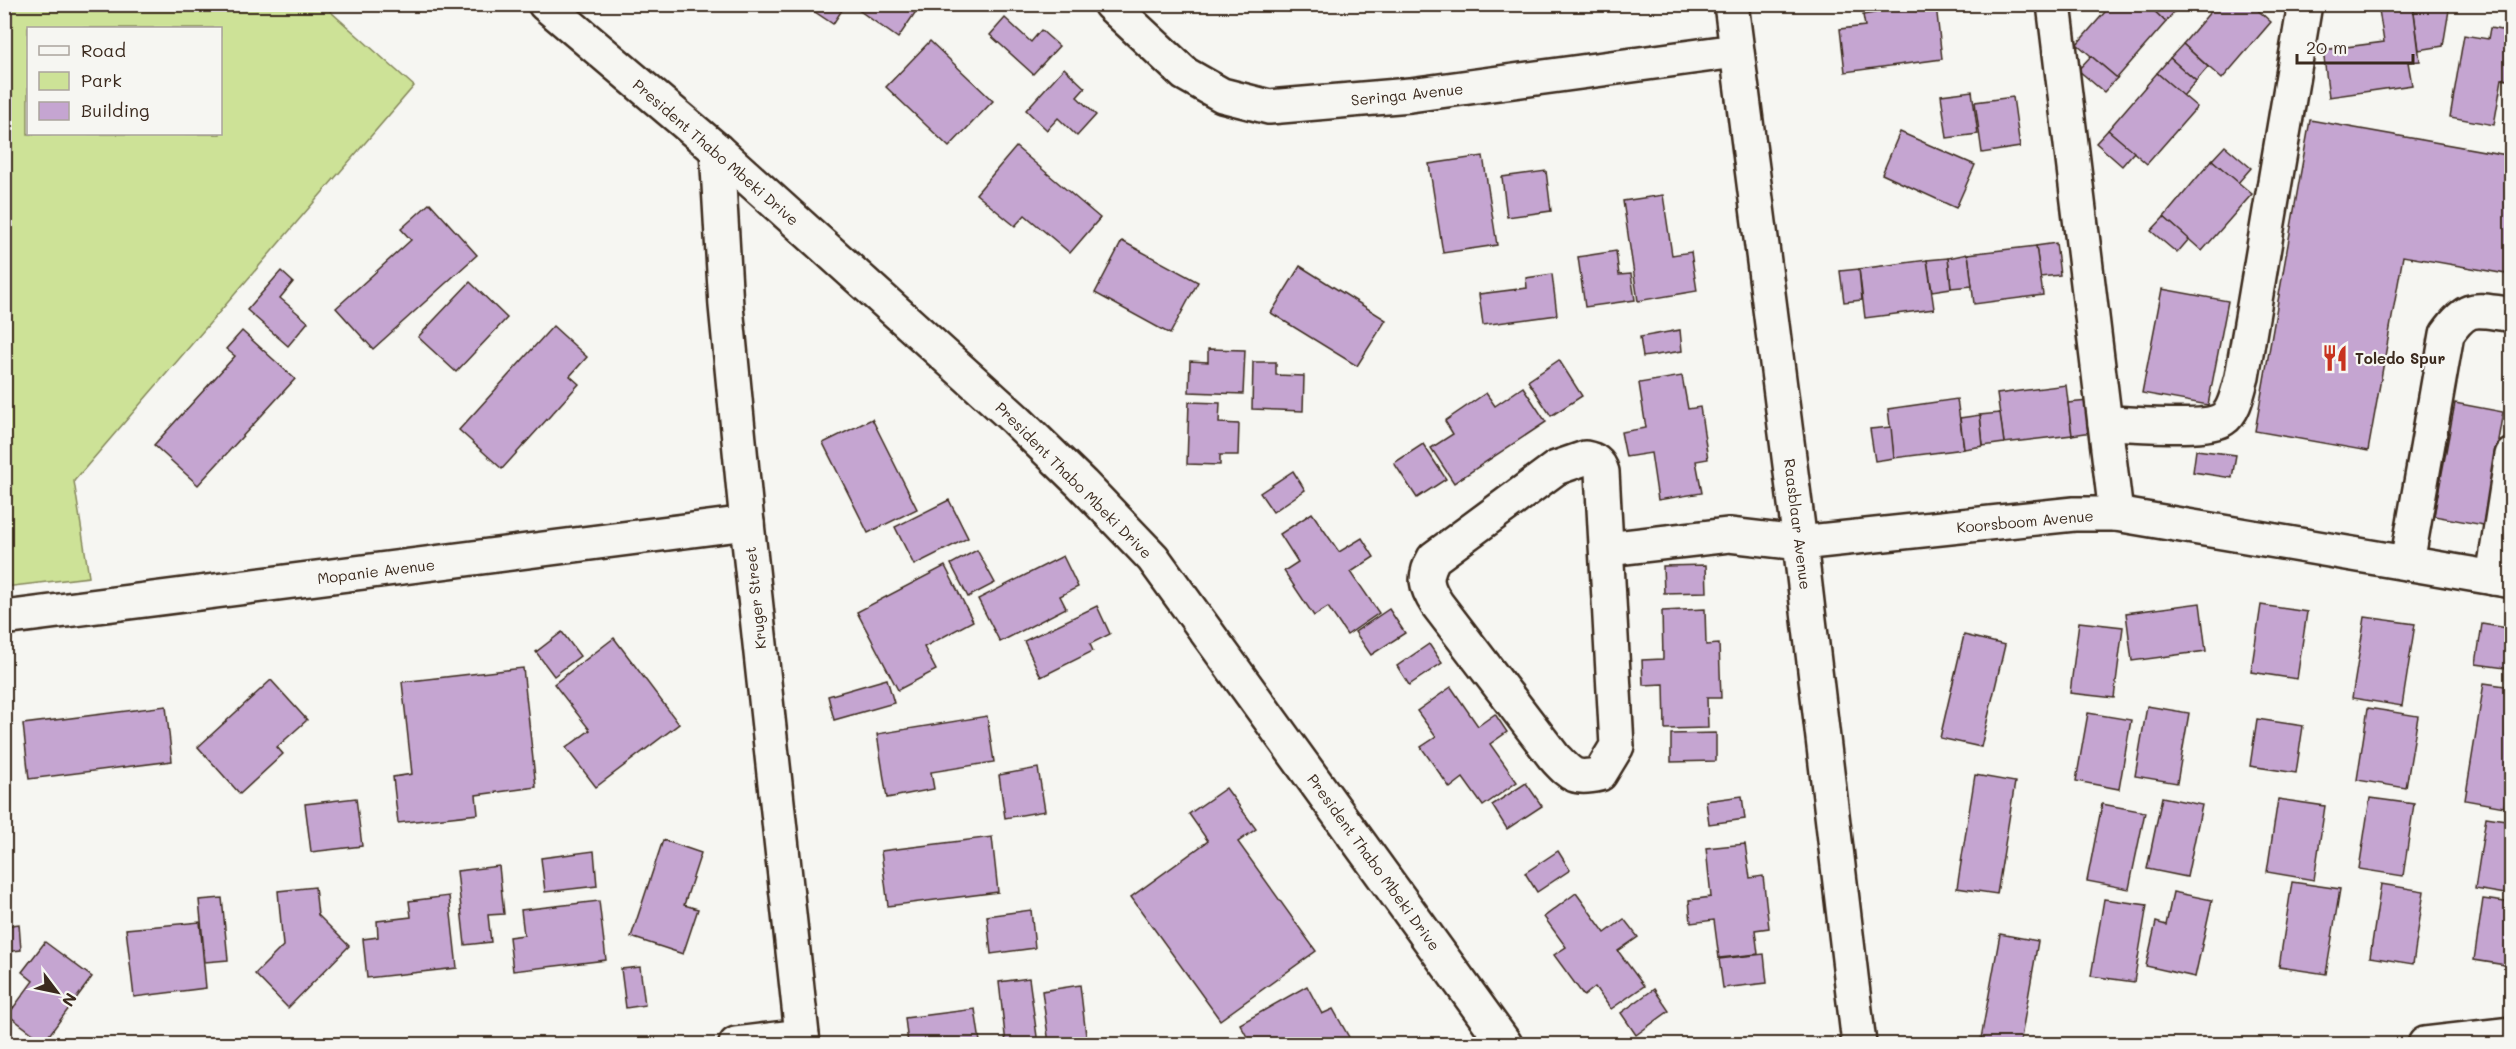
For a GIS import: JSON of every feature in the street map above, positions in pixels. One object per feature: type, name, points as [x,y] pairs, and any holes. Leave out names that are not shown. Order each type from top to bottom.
[{"type":"street","name":"President Thabo Mbeki Drive","points":[[545,4],[717,150],[1015,418],[1153,558],[1505,1044]]},
{"type":"street","name":"Seringa Avenue","points":[[1110,4],[1185,74],[1222,96],[1269,107],[1410,95],[1736,51]]},
{"type":"street","name":"Raasblaar Avenue","points":[[1731,4],[1800,543],[1859,1044]]},
{"type":"street","points":[[2105,423],[2205,426],[2223,419],[2233,405],[2242,377],[2305,4]]},
{"type":"street","points":[[2061,10],[2116,514]]},
{"type":"street","name":"Kruger Street","points":[[717,150],[726,306],[802,1040]]},
{"type":"street","points":[[2407,563],[2447,334],[2460,315],[2477,310],[2511,316]]},
{"type":"street","points":[[2502,579],[2511,455]]},
{"type":"street","points":[[1585,458],[1595,460],[1602,472],[1607,549],[1617,746],[1600,774],[1587,777],[1571,775],[1554,757],[1437,604],[1426,583],[1427,569],[1434,558],[1556,468],[1585,458]]},
{"type":"street","name":"Koorsboom Avenue","points":[[1607,549],[1729,535],[1800,543],[2074,514],[2116,514],[2502,579]]},
{"type":"street","name":"Mopanie Avenue","points":[[4,618],[747,523]]},
{"type":"street","points":[[2425,1044],[2511,1034]]},
{"type":"street","points":[[736,1044],[802,1040]]},
{"type":"green space","points":[[4,5],[323,5],[414,86],[74,481],[89,577],[5,587]]},
{"type":"building","points":[[803,4],[846,4],[833,24]]},
{"type":"building","points":[[850,4],[921,4],[898,38]]},
{"type":"building","points":[[1898,4],[1899,10],[1936,5],[1942,59],[1845,72],[1840,29],[1865,26],[1863,15],[1875,13],[1874,6]]},
{"type":"building","points":[[1945,4],[1971,4],[1971,7],[1946,11]]},
{"type":"building","points":[[2112,4],[2147,4],[2166,22],[2117,78],[2077,44]]},
{"type":"building","points":[[2147,4],[2175,4],[2178,7],[2166,22]]},
{"type":"building","points":[[2217,4],[2251,4],[2271,22],[2222,79],[2183,44]]},
{"type":"building","points":[[2450,4],[2443,46],[2419,50],[2413,5]]},
{"type":"building","points":[[2413,5],[2420,61],[2408,62],[2412,85],[2329,97],[2323,50],[2384,42],[2379,10]]},
{"type":"building","points":[[1005,18],[1031,42],[1041,30],[1059,46],[1033,74],[990,35]]},
{"type":"building","points":[[2490,28],[2512,32],[2512,81],[2502,79],[2494,125],[2450,117],[2464,35],[2488,39]]},
{"type":"building","points":[[930,41],[993,101],[949,147],[886,87]]},
{"type":"building","points":[[2183,44],[2208,67],[2196,81],[2170,58]]},
{"type":"building","points":[[2091,56],[2117,78],[2104,92],[2078,70]]},
{"type":"building","points":[[2170,58],[2196,81],[2183,96],[2157,73]]},
{"type":"building","points":[[1064,68],[1085,88],[1077,97],[1096,115],[1077,136],[1058,118],[1047,130],[1026,110]]},
{"type":"building","points":[[2157,73],[2197,107],[2147,164],[2108,130]]},
{"type":"building","points":[[1972,91],[1978,134],[1947,138],[1941,95]]},
{"type":"building","points":[[2013,97],[2020,147],[1982,153],[1975,102]]},
{"type":"building","points":[[2310,120],[2512,156],[2512,275],[2403,256],[2368,451],[2255,431]]},
{"type":"building","points":[[2108,130],[2134,152],[2122,166],[2096,143]]},
{"type":"building","points":[[1900,132],[1975,165],[1956,208],[1882,174]]},
{"type":"building","points":[[2225,146],[2251,168],[2238,183],[2212,160]]},
{"type":"building","points":[[1016,147],[1100,218],[1070,253],[1025,215],[1015,226],[976,194]]},
{"type":"building","points":[[1483,156],[1497,245],[1443,253],[1429,164]]},
{"type":"building","points":[[2212,160],[2252,194],[2202,251],[2164,217]]},
{"type":"building","points":[[1546,171],[1551,211],[1507,217],[1502,177]]},
{"type":"building","points":[[1663,195],[1672,255],[1691,252],[1697,291],[1638,301],[1623,201]]},
{"type":"building","points":[[430,203],[477,255],[373,349],[336,308],[411,240],[401,229]]},
{"type":"building","points":[[2164,217],[2189,239],[2177,253],[2151,231]]},
{"type":"building","points":[[1122,241],[1198,282],[1170,334],[1095,293]]},
{"type":"building","points":[[2056,243],[2060,275],[2040,277],[2036,246]]},
{"type":"building","points":[[2036,246],[2043,295],[1974,304],[1968,254]]},
{"type":"building","points":[[1616,251],[1619,275],[1631,274],[1635,300],[1585,307],[1578,257]]},
{"type":"building","points":[[1968,254],[1972,286],[1951,288],[1948,258]]},
{"type":"building","points":[[1948,258],[1951,288],[1932,291],[1927,260]]},
{"type":"building","points":[[1927,260],[1934,309],[1865,318],[1859,269]]},
{"type":"building","points":[[1300,266],[1386,320],[1357,366],[1271,313]]},
{"type":"building","points":[[1859,269],[1862,300],[1844,302],[1840,271]]},
{"type":"building","points":[[281,271],[293,282],[280,298],[308,322],[288,346],[247,310]]},
{"type":"building","points":[[1552,274],[1557,315],[1483,325],[1479,294],[1527,288],[1526,278]]},
{"type":"building","points":[[470,282],[507,318],[456,372],[418,337]]},
{"type":"building","points":[[2162,289],[2228,301],[2208,405],[2142,393]]},
{"type":"building","points":[[553,326],[587,357],[570,376],[579,384],[502,469],[459,430]]},
{"type":"building","points":[[1680,330],[1682,351],[1643,357],[1640,337]]},
{"type":"building","points":[[242,331],[295,379],[198,485],[154,445],[235,356],[226,349]]},
{"type":"building","points":[[1208,349],[1245,350],[1243,394],[1189,392],[1190,361],[1208,362]]},
{"type":"building","points":[[1559,360],[1582,396],[1551,416],[1528,381]]},
{"type":"building","points":[[1253,362],[1276,362],[1276,375],[1304,376],[1303,411],[1252,409]]},
{"type":"building","points":[[1682,376],[1688,409],[1700,407],[1708,459],[1696,461],[1702,493],[1658,500],[1651,453],[1626,457],[1621,432],[1646,428],[1639,383]]},
{"type":"building","points":[[2066,385],[2072,435],[2004,443],[1997,394]]},
{"type":"building","points":[[1523,387],[1546,422],[1454,483],[1431,448],[1453,434],[1445,421],[1486,393],[1495,406]]},
{"type":"building","points":[[1957,399],[1964,449],[1894,458],[1888,409]]},
{"type":"building","points":[[2088,401],[2092,432],[2072,435],[2068,403]]},
{"type":"building","points":[[1189,402],[1220,403],[1219,423],[1239,424],[1238,455],[1220,455],[1220,465],[1187,464]]},
{"type":"building","points":[[2455,403],[2503,412],[2483,525],[2434,516]]},
{"type":"building","points":[[2000,413],[2004,443],[1983,446],[1980,415]]},
{"type":"building","points":[[1980,415],[1983,446],[1964,449],[1960,418]]},
{"type":"building","points":[[872,419],[917,509],[868,533],[823,443]]},
{"type":"building","points":[[1891,427],[1894,458],[1875,461],[1870,429]]},
{"type":"building","points":[[1423,444],[1446,479],[1417,498],[1394,463]]},
{"type":"building","points":[[2196,450],[2236,455],[2232,478],[2193,472]]},
{"type":"building","points":[[1293,471],[1305,490],[1273,512],[1260,493]]},
{"type":"building","points":[[949,500],[968,538],[914,565],[895,527]]},
{"type":"building","points":[[1312,513],[1339,552],[1362,538],[1374,557],[1351,572],[1379,613],[1347,635],[1328,607],[1314,616],[1284,571],[1298,562],[1280,534]]},
{"type":"building","points":[[977,550],[995,583],[968,597],[951,564]]},
{"type":"building","points":[[1063,556],[1078,587],[1060,596],[1066,608],[1000,642],[978,599]]},
{"type":"building","points":[[1706,565],[1707,592],[1664,593],[1663,566]]},
{"type":"building","points":[[945,566],[973,621],[924,647],[936,670],[898,690],[857,612]]},
{"type":"building","points":[[2200,603],[2206,651],[2132,661],[2126,613]]},
{"type":"building","points":[[2261,605],[2307,612],[2297,679],[2251,672]]},
{"type":"building","points":[[1097,606],[1110,634],[1090,644],[1093,651],[1041,677],[1024,641]]},
{"type":"building","points":[[1389,609],[1405,633],[1371,655],[1355,632]]},
{"type":"building","points":[[1705,609],[1706,645],[1719,644],[1721,698],[1707,698],[1708,728],[1665,729],[1664,684],[1643,685],[1642,660],[1663,659],[1662,611]]},
{"type":"building","points":[[2365,617],[2415,624],[2402,706],[2352,698]]},
{"type":"building","points":[[2079,622],[2123,627],[2114,698],[2070,693]]},
{"type":"building","points":[[2482,624],[2512,629],[2512,669],[2476,664]]},
{"type":"building","points":[[562,632],[580,656],[554,676],[536,652]]},
{"type":"building","points":[[1964,635],[2005,645],[1981,747],[1940,738]]},
{"type":"building","points":[[614,638],[679,724],[596,787],[566,748],[590,730],[554,684]]},
{"type":"building","points":[[1429,644],[1442,663],[1409,685],[1397,666]]},
{"type":"building","points":[[523,668],[536,787],[476,795],[478,814],[398,823],[393,777],[412,774],[402,682]]},
{"type":"building","points":[[887,679],[894,703],[834,720],[828,696]]},
{"type":"building","points":[[271,680],[307,720],[277,747],[283,754],[240,794],[198,747]]},
{"type":"building","points":[[2484,683],[2512,687],[2512,761],[2504,807],[2465,800]]},
{"type":"building","points":[[1451,687],[1478,726],[1495,714],[1507,732],[1490,744],[1517,782],[1483,806],[1463,778],[1450,788],[1421,747],[1436,737],[1417,711]]},
{"type":"building","points":[[166,706],[172,761],[29,779],[23,724]]},
{"type":"building","points":[[2147,706],[2189,713],[2177,783],[2135,776]]},
{"type":"building","points":[[2368,708],[2418,716],[2406,788],[2357,780]]},
{"type":"building","points":[[2088,713],[2131,720],[2119,789],[2076,781]]},
{"type":"building","points":[[987,716],[994,762],[931,772],[934,789],[887,798],[877,734]]},
{"type":"building","points":[[2257,719],[2303,726],[2296,773],[2250,766]]},
{"type":"building","points":[[1716,733],[1716,761],[1671,762],[1671,734]]},
{"type":"building","points":[[1038,768],[1045,811],[1005,818],[999,775]]},
{"type":"building","points":[[1975,775],[2015,782],[1997,894],[1957,888]]},
{"type":"building","points":[[1526,783],[1542,806],[1507,829],[1492,805]]},
{"type":"building","points":[[1226,788],[1256,829],[1238,842],[1316,951],[1220,1020],[1131,897],[1208,841],[1189,814]]},
{"type":"building","points":[[1742,796],[1745,819],[1709,824],[1706,801]]},
{"type":"building","points":[[2162,797],[2202,805],[2187,877],[2147,869]]},
{"type":"building","points":[[356,798],[362,846],[311,852],[305,804]]},
{"type":"building","points":[[2370,798],[2414,804],[2403,876],[2359,869]]},
{"type":"building","points":[[2278,799],[2325,806],[2314,880],[2267,872]]},
{"type":"building","points":[[2102,804],[2145,812],[2129,889],[2087,881]]},
{"type":"building","points":[[2486,817],[2512,821],[2512,895],[2475,889]]},
{"type":"building","points":[[992,837],[998,892],[888,906],[881,851]]},
{"type":"building","points":[[663,840],[701,853],[684,905],[698,909],[683,954],[631,937]]},
{"type":"building","points":[[1745,844],[1750,878],[1763,876],[1769,928],[1755,930],[1758,954],[1719,958],[1714,920],[1691,923],[1689,900],[1711,897],[1706,848]]},
{"type":"building","points":[[594,851],[597,886],[545,892],[541,858]]},
{"type":"building","points":[[1558,851],[1570,870],[1537,892],[1525,873]]},
{"type":"building","points":[[499,866],[504,914],[488,915],[491,942],[465,945],[457,871]]},
{"type":"building","points":[[2292,882],[2340,889],[2326,974],[2279,967]]},
{"type":"building","points":[[2381,884],[2424,891],[2413,964],[2370,957]]},
{"type":"building","points":[[315,887],[318,915],[349,946],[288,1008],[255,974],[283,946],[278,891]]},
{"type":"building","points":[[2173,892],[2212,900],[2195,977],[2146,966],[2156,922],[2166,925]]},
{"type":"building","points":[[1576,893],[1605,933],[1624,919],[1638,937],[1618,951],[1644,986],[1611,1009],[1595,987],[1584,996],[1554,955],[1566,947],[1544,917]]},
{"type":"building","points":[[449,896],[457,968],[367,978],[363,939],[378,937],[377,921],[411,917],[409,901]]},
{"type":"building","points":[[222,898],[228,960],[205,962],[199,900]]},
{"type":"building","points":[[2104,899],[2147,905],[2134,982],[2091,976]]},
{"type":"building","points":[[2483,899],[2512,903],[2512,966],[2474,960]]},
{"type":"building","points":[[599,901],[606,960],[513,971],[509,937],[524,935],[521,910]]},
{"type":"building","points":[[1031,910],[1035,948],[991,954],[987,916]]},
{"type":"building","points":[[200,922],[206,988],[134,997],[126,929]]},
{"type":"building","points":[[19,924],[21,950],[4,952],[4,926]]},
{"type":"building","points":[[2000,934],[2038,941],[2020,1044],[1980,1044]]},
{"type":"building","points":[[45,942],[92,977],[44,1042],[8,1015],[33,981],[22,972]]},
{"type":"building","points":[[1764,954],[1767,983],[1723,988],[1719,959]]},
{"type":"building","points":[[640,967],[645,1005],[626,1008],[621,969]]},
{"type":"building","points":[[1029,978],[1038,1044],[1006,1044],[999,982]]},
{"type":"building","points":[[1080,985],[1087,1044],[1049,1044],[1042,991]]},
{"type":"building","points":[[1307,986],[1322,1014],[1333,1009],[1350,1039],[1340,1044],[1251,1044],[1240,1024]]},
{"type":"building","points":[[1654,989],[1669,1011],[1636,1035],[1621,1013]]},
{"type":"building","points":[[975,1009],[980,1042],[908,1044],[905,1018]]},
{"type":"place","name":"Toledo Spur","points":[[2335,358]]}]
